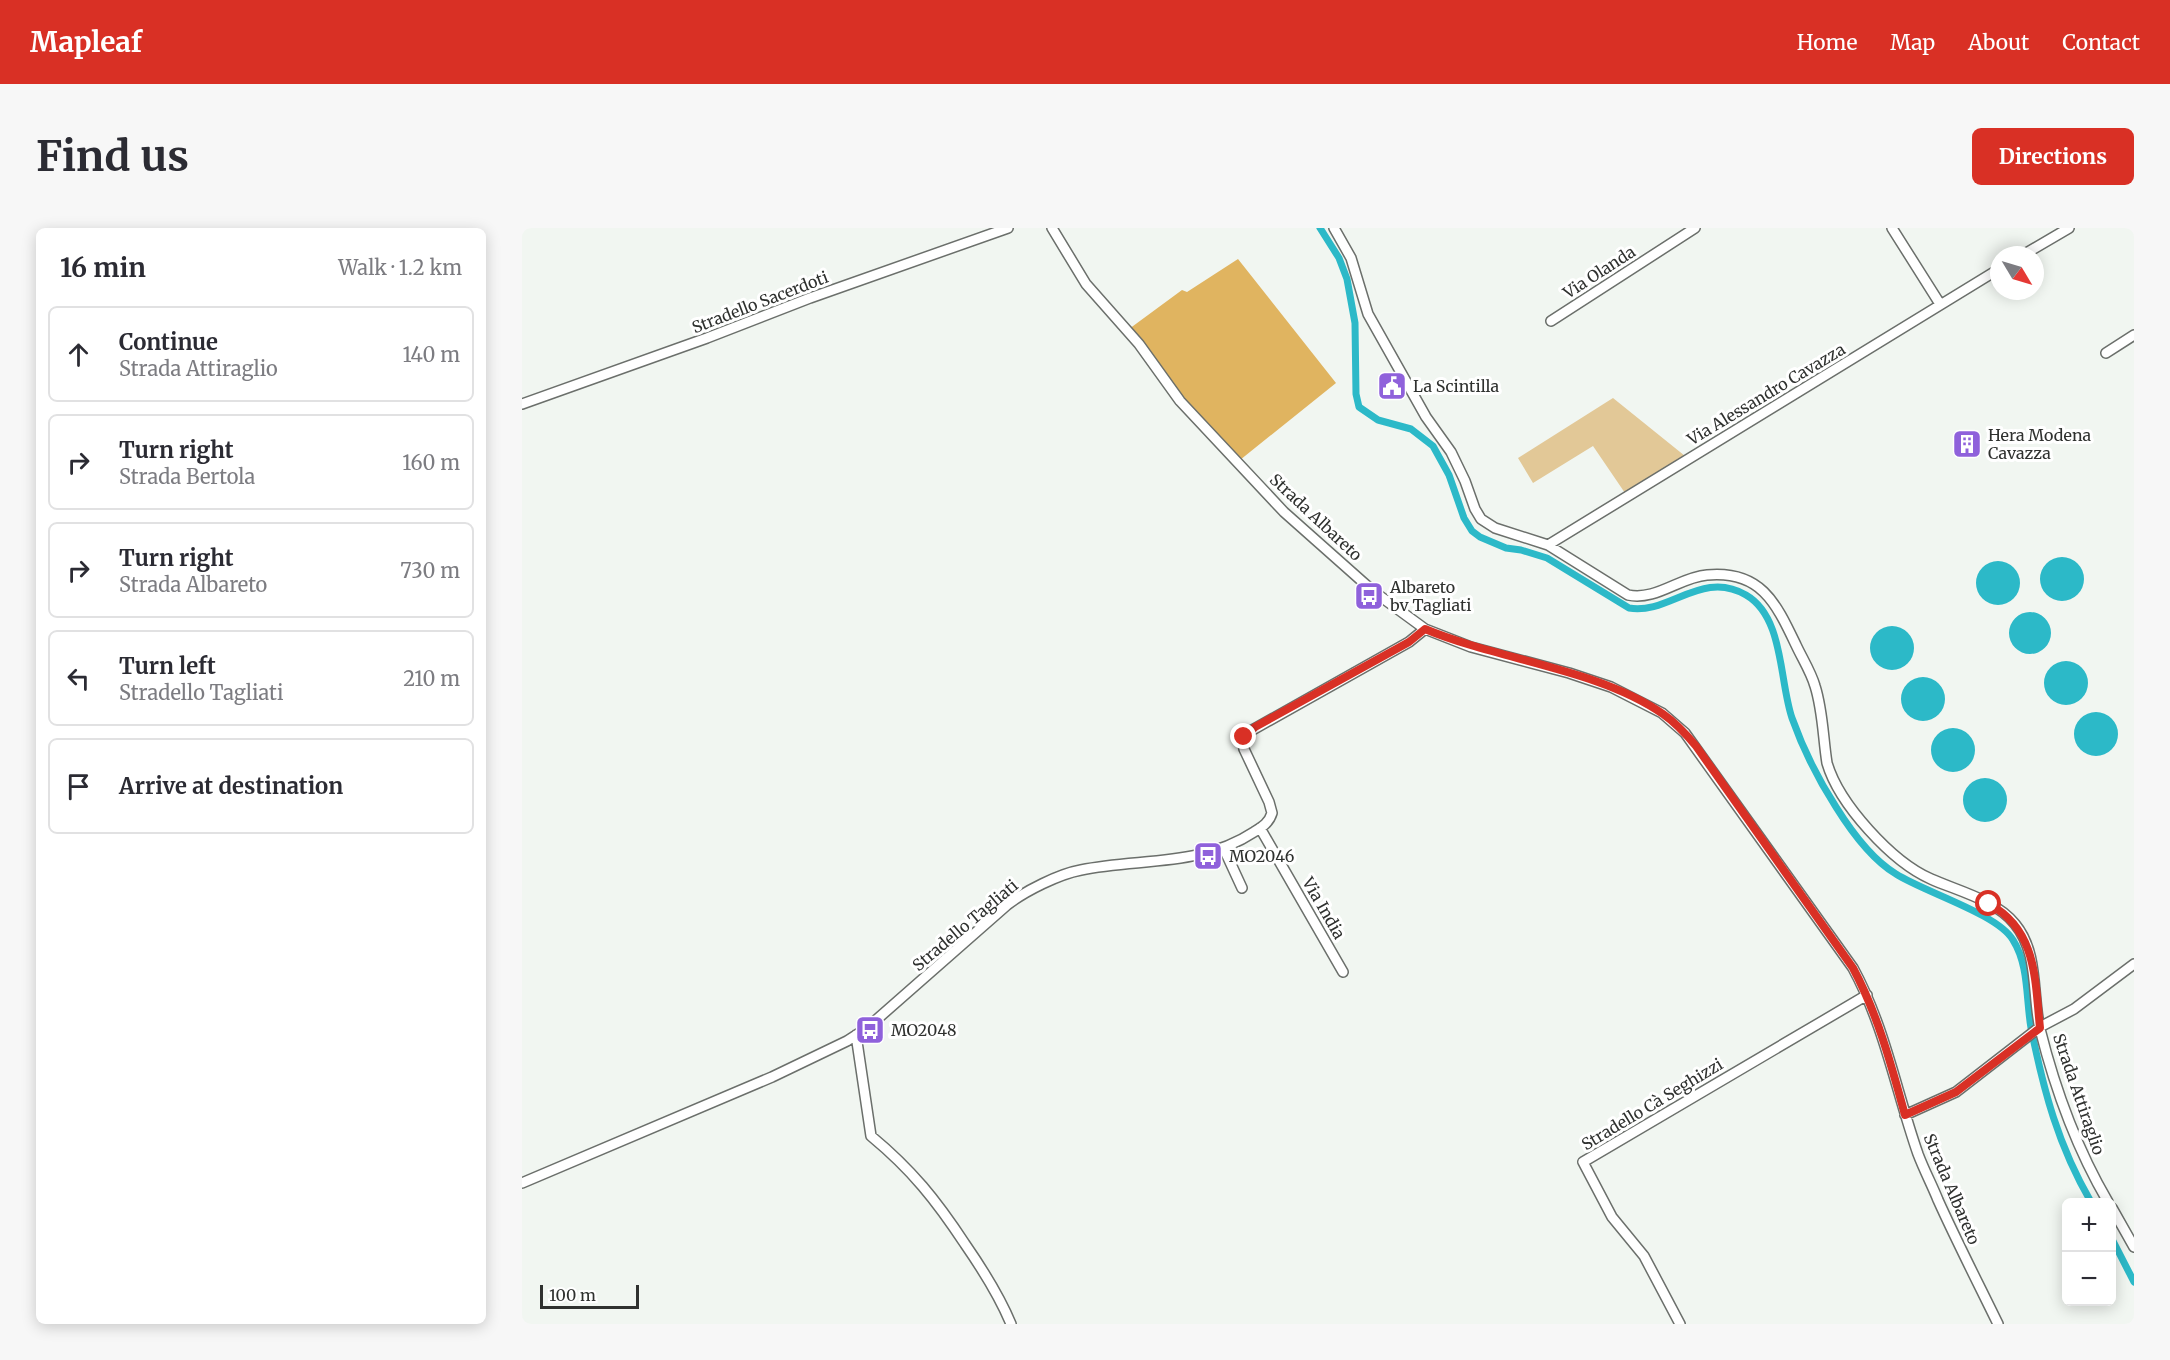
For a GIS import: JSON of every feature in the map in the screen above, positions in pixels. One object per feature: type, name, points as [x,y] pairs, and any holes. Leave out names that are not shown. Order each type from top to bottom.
[{"type":"street","name":"Stradello Sacerdoti","points":[[522,404],[1008,228]]},
{"type":"street","name":"Strada Albareto","points":[[1052,228],[1077,271],[1097,298],[1139,344],[1180,401],[1284,512],[1373,591],[1425,629],[1471,647],[1569,673],[1611,687],[1646,704],[1673,721],[1696,746],[1853,968],[1867,995],[1886,1045],[1919,1157],[1948,1223],[1998,1324]]},
{"type":"street","name":"Strada Attiraglio","points":[[1334,228],[1351,258],[1368,314],[1426,417],[1451,452],[1478,515],[1490,526],[1548,545],[1628,595],[1637,597],[1696,577],[1712,574],[1744,580],[1755,585],[1770,597],[1778,608],[1813,680],[1820,707],[1827,763],[1841,791],[1880,842],[1902,863],[1915,872],[1989,904],[2006,915],[2024,937],[2030,957],[2040,1028],[2073,1132],[2106,1198]]},
{"type":"street","name":"Via Olanda","points":[[1551,321],[1695,228]]},
{"type":"street","points":[[1892,228],[1940,304]]},
{"type":"street","points":[[2039,246],[2070,228]]},
{"type":"street","name":"Via Alessandro Cavazza","points":[[1548,545],[1990,274]]},
{"type":"street","points":[[2106,353],[2134,335]]},
{"type":"street","points":[[1260,828],[1269,821],[1272,809],[1244,749],[1243,741],[1247,733],[1409,642],[1425,629]]},
{"type":"street","name":"Stradello Tagliati","points":[[522,1183],[772,1077],[856,1035],[867,1028],[1007,905],[1030,890],[1079,870],[1191,858],[1224,849],[1260,828]]},
{"type":"street","name":"Via India","points":[[1260,828],[1343,972]]},
{"type":"street","points":[[1224,849],[1242,888]]},
{"type":"street","points":[[1905,1115],[1956,1092],[2019,1043],[2074,1009],[2134,964]]},
{"type":"street","name":"Stradello Cà Seghizzi","points":[[1680,1324],[1648,1262],[1612,1216],[1583,1162],[1867,995]]},
{"type":"street","points":[[856,1035],[871,1136],[900,1160],[935,1200],[992,1284],[1011,1324]]},
{"type":"street","points":[[2116,1215],[2134,1247]]},
{"type":"shaded area","points":[[1238,259],[1336,383],[1240,460],[1181,396],[1129,329],[1182,290],[1187,292]]},
{"type":"shaded area","points":[[1613,398],[1685,456],[1625,493],[1593,446],[1533,483],[1518,458]]},
{"type":"water","points":[[2062,557],[2078,563],[2084,579],[2078,595],[2062,601],[2046,595],[2040,579],[2046,563]]},
{"type":"water","points":[[1998,561],[2013,568],[2020,583],[2013,598],[1998,605],[1983,598],[1976,583],[1983,568]]},
{"type":"water","points":[[2030,612],[2038,613],[2045,618],[2050,625],[2050,641],[2045,648],[2038,653],[2030,654],[2022,653],[2015,648],[2010,641],[2009,633],[2010,625],[2015,618],[2022,613]]},
{"type":"water","points":[[1892,626],[1908,632],[1914,648],[1908,664],[1892,670],[1876,664],[1870,648],[1876,632]]},
{"type":"water","points":[[2066,661],[2081,668],[2088,683],[2081,698],[2066,705],[2051,698],[2044,683],[2051,668]]},
{"type":"water","points":[[1923,677],[1939,683],[1945,699],[1939,715],[1923,721],[1907,715],[1901,699],[1907,683]]},
{"type":"water","points":[[2096,712],[2111,719],[2118,734],[2111,749],[2096,756],[2081,749],[2074,734],[2081,719]]},
{"type":"water","points":[[1953,728],[1962,729],[1969,734],[1974,741],[1974,759],[1969,766],[1962,771],[1953,772],[1944,771],[1937,766],[1932,759],[1931,750],[1932,741],[1937,734],[1944,729]]},
{"type":"water","points":[[1985,778],[1994,779],[2001,784],[2006,791],[2006,809],[2001,816],[1994,821],[1985,822],[1976,821],[1969,816],[1964,809],[1963,800],[1964,791],[1969,784],[1976,779]]},
{"type":"waterway","points":[[1320,228],[1339,258],[1347,279],[1355,323],[1356,394],[1359,407],[1378,420],[1411,429],[1433,446],[1449,475],[1464,518],[1472,531],[1506,548],[1547,558],[1629,608],[1658,605],[1715,587],[1730,588],[1746,595],[1758,605],[1774,634],[1788,703],[1801,741],[1823,786],[1855,835],[1878,861],[1896,874],[1977,912],[2005,930],[2013,940],[2022,960],[2031,1028],[2047,1096],[2061,1139],[2089,1198]]},
{"type":"waterway","points":[[2116,1247],[2134,1282]]},
{"type":"place","name":"La Scintilla","points":[[1392,386]]},
{"type":"place","name":"Hera Modena Cavazza","points":[[1967,444]]},
{"type":"place","name":"Albareto bv Tagliati","points":[[1369,596]]},
{"type":"place","name":"MO2046","points":[[1208,856]]},
{"type":"place","name":"MO2048","points":[[870,1030]]},
{"type":"route","points":[[1244,737],[1255,727],[1409,642],[1425,629],[1471,647],[1569,673],[1611,687],[1662,713],[1673,721],[1696,746],[1853,968],[1867,995],[1886,1045],[1905,1115],[1956,1092],[2040,1028],[2030,957],[2024,937],[2010,918],[1989,904]]}]
